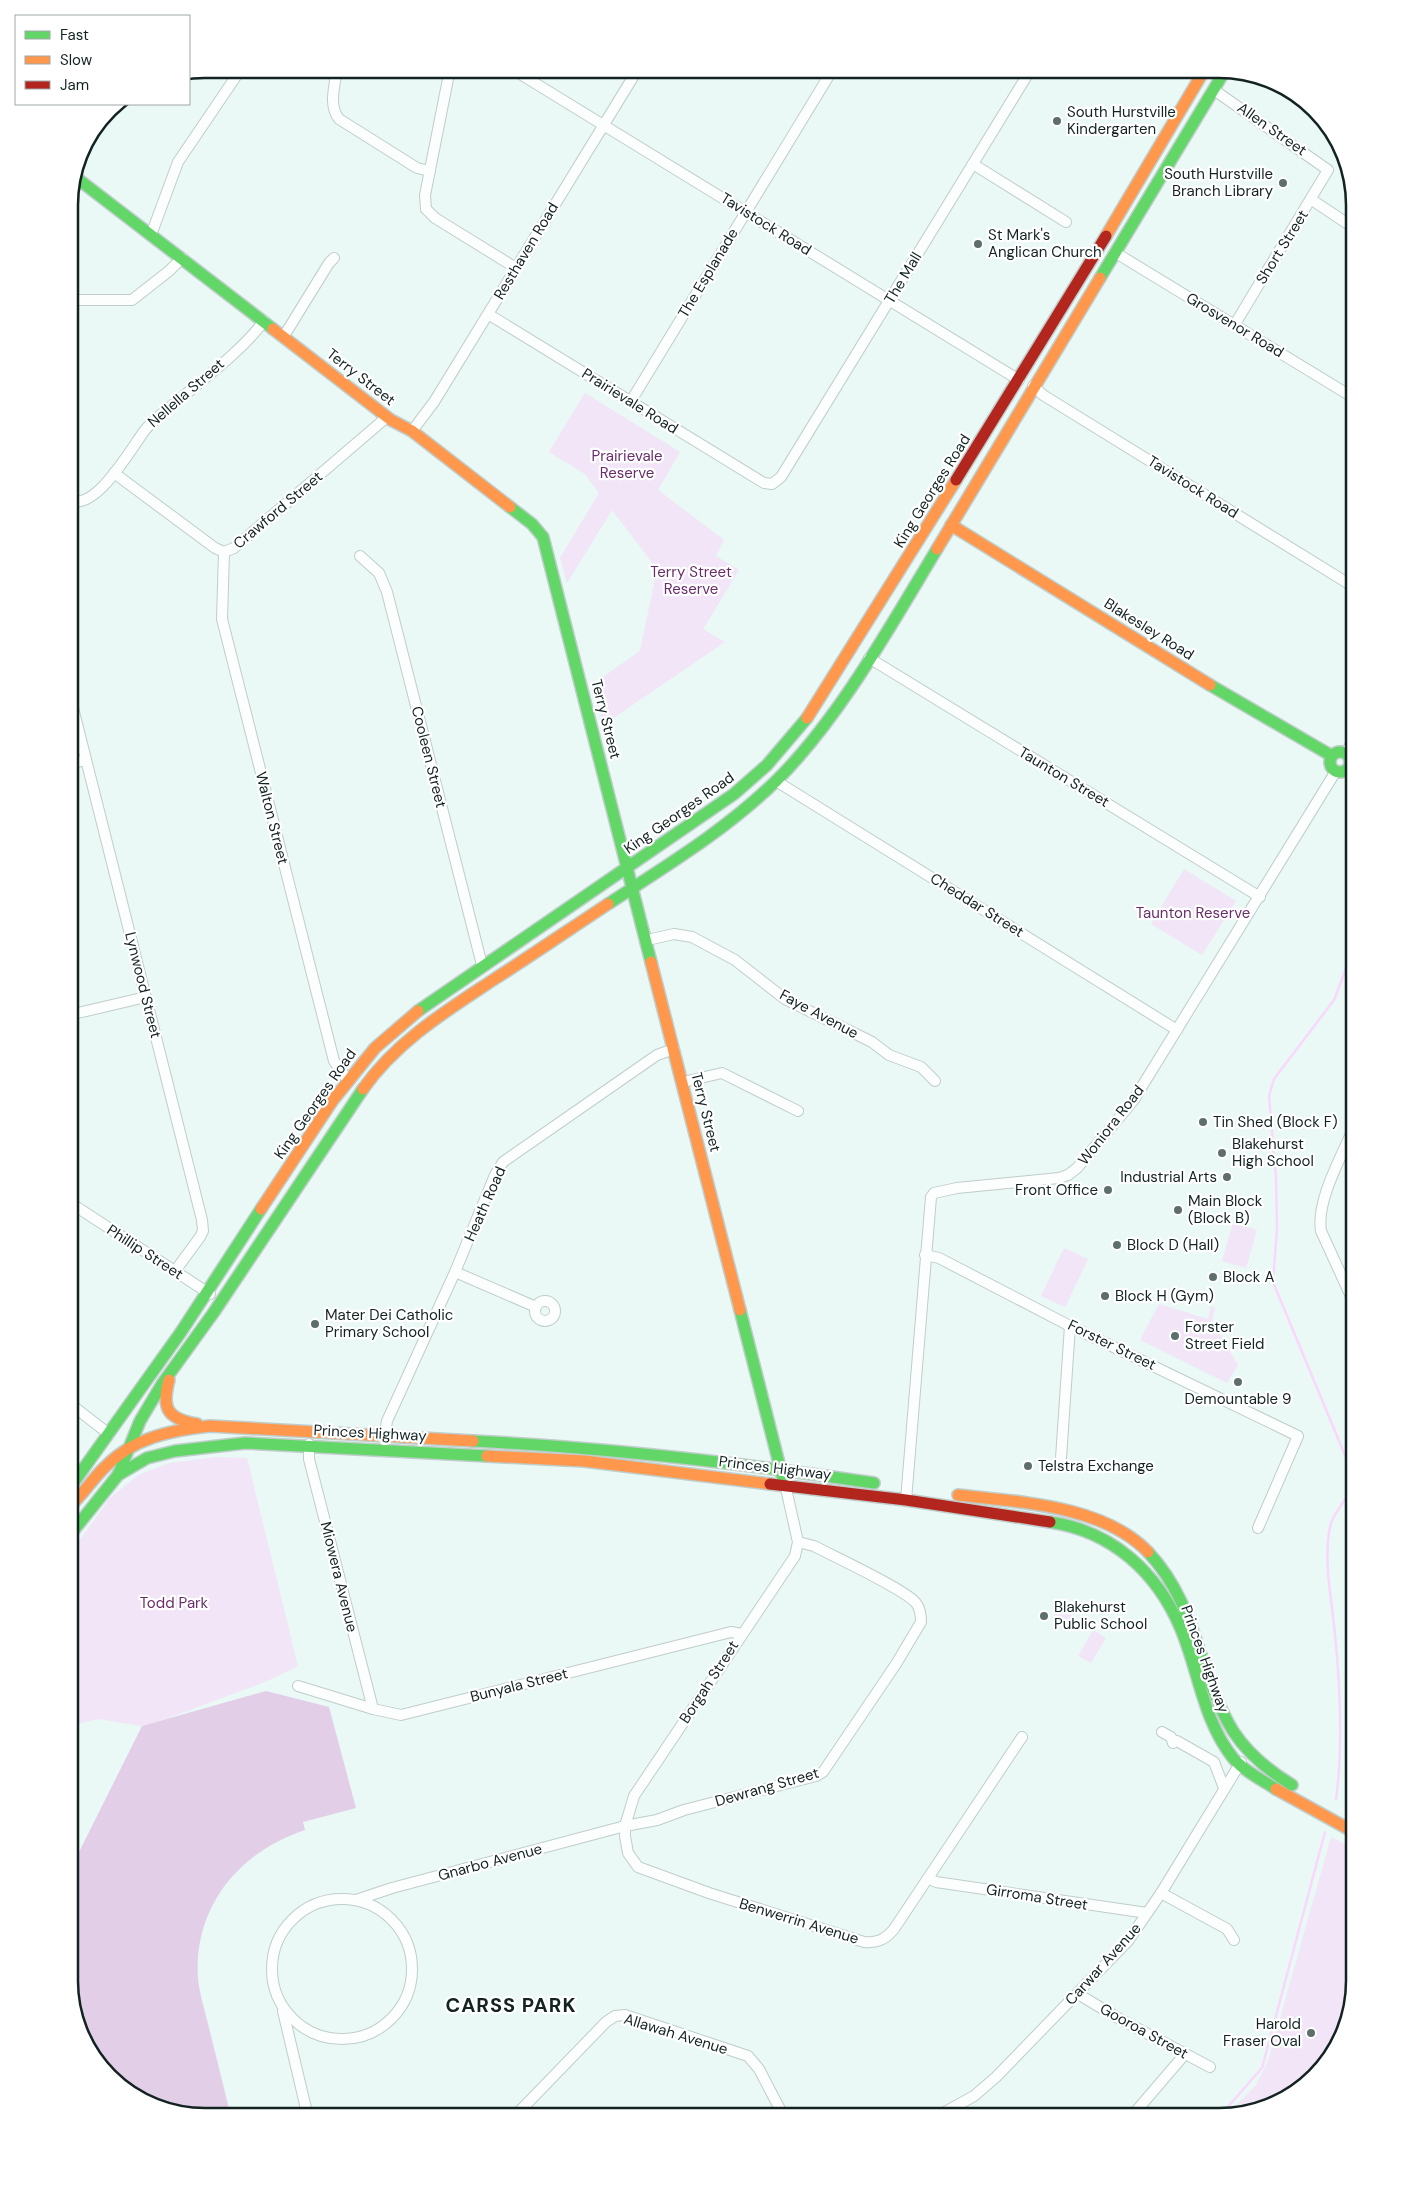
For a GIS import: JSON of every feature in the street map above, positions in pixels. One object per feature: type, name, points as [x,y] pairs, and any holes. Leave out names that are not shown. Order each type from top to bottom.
[{"type":"main road","name":"King Georges Road","points":[[77,1477],[181,1332],[347,1079],[375,1048],[409,1016],[734,794],[769,764],[814,708],[1019,380],[1127,203],[1200,78]]},
{"type":"main road","name":"King Georges Road","points":[[118,1475],[140,1420],[377,1069],[404,1043],[437,1017],[702,842],[738,815],[776,781],[822,728],[869,658],[951,525],[1033,386],[1221,78]]},
{"type":"main road","name":"Terry Street","points":[[80,181],[387,417],[412,431],[532,524],[543,537],[785,1484]]},
{"type":"main road","points":[[907,560],[920,553],[935,530],[951,525],[948,511],[951,489]]},
{"type":"main road","name":"Blakesley Road","points":[[951,525],[1238,702],[1332,756]]},
{"type":"main road","points":[[1345,754],[1337,753],[1332,756],[1330,764],[1336,771],[1346,771]]},
{"type":"main road","points":[[173,1370],[164,1395],[168,1409],[177,1419],[210,1426]]},
{"type":"main road","name":"Princes Highway","points":[[77,1501],[105,1466],[131,1446],[151,1437],[176,1430],[210,1426],[384,1434],[584,1447],[780,1468],[887,1485],[910,1493]]},
{"type":"main road","points":[[108,1434],[131,1446],[147,1458]]},
{"type":"main road","name":"Princes Highway","points":[[77,1525],[106,1486],[118,1475],[147,1458],[175,1451],[236,1443],[308,1444],[584,1460],[785,1484],[910,1493],[1065,1524],[1105,1539],[1133,1558],[1159,1587],[1170,1605],[1185,1641],[1208,1714],[1224,1744],[1239,1764],[1302,1806],[1346,1828]]},
{"type":"main road","name":"Princes Highway","points":[[946,1493],[1052,1507],[1104,1523],[1137,1544],[1162,1569],[1182,1599],[1189,1612],[1220,1704],[1228,1722],[1249,1752],[1288,1782],[1346,1815]]},
{"type":"street","points":[[151,235],[178,162],[236,78]]},
{"type":"street","points":[[336,78],[333,104],[334,113],[339,119],[417,168],[430,171]]},
{"type":"street","points":[[448,78],[424,202],[430,214],[516,268]]},
{"type":"street","name":"Tavistock Road","points":[[527,78],[1019,380]]},
{"type":"street","name":"Resthaven Road","points":[[412,431],[428,411],[632,78]]},
{"type":"street","name":"The Esplanade","points":[[630,401],[827,78]]},
{"type":"street","name":"The Mall","points":[[772,484],[780,477],[1026,78]]},
{"type":"street","name":"Allen Street","points":[[1214,90],[1328,170]]},
{"type":"street","points":[[973,164],[1066,222]]},
{"type":"street","name":"Short Street","points":[[1235,324],[1312,200],[1328,170]]},
{"type":"street","points":[[1312,200],[1346,223]]},
{"type":"street","name":"Grosvenor Road","points":[[1116,252],[1346,393]]},
{"type":"street","points":[[78,300],[132,300],[169,271],[182,258]]},
{"type":"street","points":[[284,336],[329,263],[334,258]]},
{"type":"street","name":"Prairievale Road","points":[[488,314],[764,484],[772,484]]},
{"type":"street","name":"Nellella Street","points":[[78,503],[87,500],[101,489],[147,427],[247,340],[264,321]]},
{"type":"street","name":"Tavistock Road","points":[[1033,386],[1043,395],[1346,582]]},
{"type":"street","name":"Crawford Street","points":[[114,473],[215,548],[224,552],[234,548],[387,417]]},
{"type":"street","name":"Walton Street","points":[[224,552],[222,619],[334,1061],[347,1079]]},
{"type":"street","name":"Cooleen Street","points":[[360,556],[379,573],[387,592],[482,965]]},
{"type":"street","name":"Taunton Street","points":[[869,658],[1260,897]]},
{"type":"street","name":"Lynwood Street","points":[[78,727],[203,1225],[200,1237],[175,1271]]},
{"type":"street","points":[[78,762],[86,760]]},
{"type":"street","name":"Woniora Road","points":[[910,1493],[925,1255],[930,1203],[934,1193],[957,1188],[1059,1178],[1073,1172],[1133,1100],[1178,1030],[1336,771]]},
{"type":"street","name":"Cheddar Street","points":[[776,781],[1178,1030]]},
{"type":"street","name":"Faye Avenue","points":[[647,940],[674,934],[692,937],[735,960],[785,999],[872,1042],[889,1056],[921,1067],[935,1082]]},
{"type":"street","points":[[78,1013],[146,996]]},
{"type":"street","name":"Heath Road","points":[[384,1449],[384,1434],[387,1421],[455,1272],[495,1175],[509,1156],[657,1055],[674,1049]]},
{"type":"street","points":[[683,1082],[722,1073],[798,1111]]},
{"type":"street","points":[[1346,1146],[1323,1201],[1320,1221],[1322,1231],[1346,1285]]},
{"type":"street","name":"Phillip Street","points":[[77,1207],[221,1301]]},
{"type":"street","name":"Forster Street","points":[[925,1255],[939,1258],[1070,1326],[1298,1436],[1258,1528]]},
{"type":"street","points":[[455,1272],[536,1307]]},
{"type":"street","points":[[1061,1458],[1070,1326]]},
{"type":"street","points":[[77,1410],[108,1434]]},
{"type":"street","name":"Miowera Avenue","points":[[308,1444],[310,1459],[373,1709]]},
{"type":"street","points":[[785,1484],[798,1542]]},
{"type":"street","name":"Dewrang Street","points":[[625,1826],[657,1820],[684,1810],[816,1776],[823,1772],[896,1664],[921,1622],[916,1602],[814,1546],[798,1542]]},
{"type":"street","name":"Borgah Street","points":[[625,1826],[634,1796],[795,1556],[798,1542]]},
{"type":"street","name":"Bunyala Street","points":[[298,1686],[373,1709],[401,1715],[731,1632],[741,1634]]},
{"type":"street","points":[[1162,1732],[1172,1737],[1173,1743],[1177,1742],[1214,1762],[1224,1788]]},
{"type":"street","name":"Benwerrin Avenue","points":[[625,1826],[625,1844],[628,1853],[638,1867],[646,1872],[864,1942],[877,1942],[887,1937],[1022,1736]]},
{"type":"street","name":"Carwar Avenue","points":[[951,2108],[982,2090],[1124,1946],[1161,1893],[1224,1788],[1249,1752]]},
{"type":"street","name":"Gnarbo Avenue","points":[[356,1900],[392,1888],[625,1826]]},
{"type":"street","name":"Girroma Street","points":[[928,1878],[936,1882],[1147,1913]]},
{"type":"street","points":[[1161,1893],[1227,1929],[1234,1940]]},
{"type":"street","name":"Gnarbo Avenue","points":[[282,2007],[299,2025],[308,2031],[328,2038],[349,2039],[378,2030],[402,2006],[412,1977],[408,1945],[392,1919],[374,1907],[356,1900],[335,1899],[322,1902],[302,1912],[285,1929],[276,1948],[273,1972],[306,2108]]},
{"type":"street","name":"Gooroa Street","points":[[1078,1994],[1118,2018],[1210,2067]]},
{"type":"street","name":"Allawah Avenue","points":[[523,2108],[606,2022],[615,2016],[625,2015],[748,2056],[759,2069],[779,2108]]},
{"type":"street","points":[[1138,2108],[1185,2054]]},
{"type":"green space","points":[[585,393],[680,452],[658,490],[724,540],[716,556],[739,570],[703,629],[725,642],[603,725],[593,684],[640,651],[657,569],[612,510],[567,583],[560,558],[599,493],[585,474],[549,452]]},
{"type":"green space","name":"Taunton Reserve","points":[[1184,869],[1236,901],[1202,955],[1151,924]]},
{"type":"green space","points":[[1233,1223],[1257,1230],[1246,1268],[1222,1261]]},
{"type":"green space","points":[[1064,1248],[1088,1259],[1065,1307],[1041,1296]]},
{"type":"green space","points":[[1159,1304],[1208,1319],[1211,1306],[1215,1308],[1212,1321],[1238,1365],[1227,1383],[1140,1340]]},
{"type":"green space","name":"Todd Park","points":[[216,1457],[247,1458],[298,1666],[265,1682],[142,1726],[98,1719],[77,1724],[77,1544],[110,1498],[138,1475],[170,1463]]},
{"type":"green space","points":[[1058,1608],[1074,1617],[1069,1626],[1053,1617]]},
{"type":"green space","points":[[1093,1630],[1106,1638],[1091,1663],[1078,1656]]},
{"type":"green space","points":[[1331,1837],[1346,1845],[1346,1982],[1341,2015],[1329,2045],[1302,2077],[1275,2095],[1259,2102],[1235,2107],[1256,2085],[1268,2061]]},
{"type":"shaded area","points":[[266,1691],[329,1707],[356,1808],[303,1822],[305,1830],[281,1840],[260,1852],[241,1868],[225,1886],[212,1906],[203,1928],[198,1953],[198,1979],[229,2108],[180,2106],[164,2102],[134,2087],[109,2065],[99,2052],[82,2015],[77,1982],[77,1856],[142,1726]]},
{"type":"waterway","points":[[1346,969],[1334,1000],[1274,1079],[1269,1096],[1276,1178],[1277,1228],[1273,1282],[1346,1458]]},
{"type":"waterway","points":[[1336,1799],[1340,1760],[1339,1695],[1337,1654],[1327,1558],[1330,1526],[1346,1497]]},
{"type":"waterway","points":[[1227,2107],[1262,2068],[1325,1832]]},
{"type":"traffic: fast","points":[[1100,278],[1221,78]]},
{"type":"traffic: fast","points":[[80,181],[273,329]]},
{"type":"traffic: fast","points":[[510,507],[532,524],[543,537],[651,962]]},
{"type":"traffic: fast","points":[[608,904],[695,847],[737,816],[776,781],[821,729],[863,670],[937,549]]},
{"type":"traffic: fast","points":[[1210,685],[1332,756]]},
{"type":"traffic: fast","points":[[418,1011],[734,794],[767,765],[807,718]]},
{"type":"traffic: fast","points":[[1346,754],[1340,752],[1336,753],[1330,762],[1336,771],[1340,772],[1346,770]]},
{"type":"traffic: fast","points":[[118,1475],[140,1421],[162,1384],[214,1312],[363,1089]]},
{"type":"traffic: fast","points":[[77,1477],[181,1332],[261,1209]]},
{"type":"traffic: fast","points":[[740,1310],[783,1479]]},
{"type":"traffic: fast","points":[[473,1441],[674,1457],[874,1483]]},
{"type":"traffic: fast","points":[[77,1526],[118,1475],[147,1458],[175,1451],[245,1443],[487,1456]]},
{"type":"traffic: fast","points":[[1050,1522],[1093,1534],[1130,1558],[1145,1572],[1171,1608],[1181,1629],[1208,1712],[1223,1743],[1242,1767],[1276,1789]]},
{"type":"traffic: fast","points":[[1148,1552],[1165,1572],[1177,1594],[1221,1709],[1233,1731],[1245,1747],[1260,1761],[1292,1785]]},
{"type":"traffic: slow","points":[[1106,236],[1200,78]]},
{"type":"traffic: slow","points":[[937,549],[1100,278]]},
{"type":"traffic: slow","points":[[273,329],[391,420],[412,431],[510,507]]},
{"type":"traffic: slow","points":[[807,718],[956,480]]},
{"type":"traffic: slow","points":[[951,525],[1210,685]]},
{"type":"traffic: slow","points":[[363,1089],[391,1056],[423,1028],[608,904]]},
{"type":"traffic: slow","points":[[651,962],[740,1310]]},
{"type":"traffic: slow","points":[[261,1209],[333,1100],[375,1048],[418,1011]]},
{"type":"traffic: slow","points":[[169,1380],[166,1398],[169,1411],[179,1419],[197,1424]]},
{"type":"traffic: slow","points":[[77,1499],[105,1467],[128,1449],[153,1437],[181,1430],[210,1426],[473,1441]]},
{"type":"traffic: slow","points":[[487,1456],[584,1461],[770,1484]]},
{"type":"traffic: slow","points":[[958,1495],[1059,1508],[1084,1515],[1108,1524],[1129,1536],[1148,1552]]},
{"type":"traffic: slow","points":[[1276,1789],[1346,1828]]},
{"type":"traffic: jam","points":[[956,480],[1106,236]]},
{"type":"traffic: jam","points":[[770,1484],[906,1500],[1050,1522]]},
{"type":"place","name":"South Hurstville Kindergarten","points":[[1057,121]]},
{"type":"place","name":"South Hurstville Branch Library","points":[[1283,183]]},
{"type":"place","name":"St Mark's Anglican Church","points":[[978,244]]},
{"type":"place","name":"Tin Shed (Block F)","points":[[1203,1122]]},
{"type":"place","name":"Blakehurst High School","points":[[1222,1153]]},
{"type":"place","name":"Industrial Arts","points":[[1227,1177]]},
{"type":"place","name":"Front Office","points":[[1108,1190]]},
{"type":"place","name":"Main Block (Block B)","points":[[1178,1210]]},
{"type":"place","name":"Block D (Hall)","points":[[1117,1245]]},
{"type":"place","name":"Block A","points":[[1213,1277]]},
{"type":"place","name":"Block H (Gym)","points":[[1105,1296]]},
{"type":"place","name":"Mater Dei Catholic Primary School","points":[[315,1324]]},
{"type":"place","name":"Forster Street Field","points":[[1175,1336]]},
{"type":"place","name":"Demountable 9","points":[[1238,1382]]},
{"type":"place","name":"Telstra Exchange","points":[[1028,1466]]},
{"type":"place","name":"Blakehurst Public School","points":[[1044,1616]]},
{"type":"place","name":"Harold Fraser Oval","points":[[1311,2033]]},
{"type":"district","name":"CARSS PARK","points":[[511,2005]]},
{"type":"park label","name":"Prairievale Reserve","points":[[627,464]]},
{"type":"park label","name":"Terry Street Reserve","points":[[691,580]]}]
